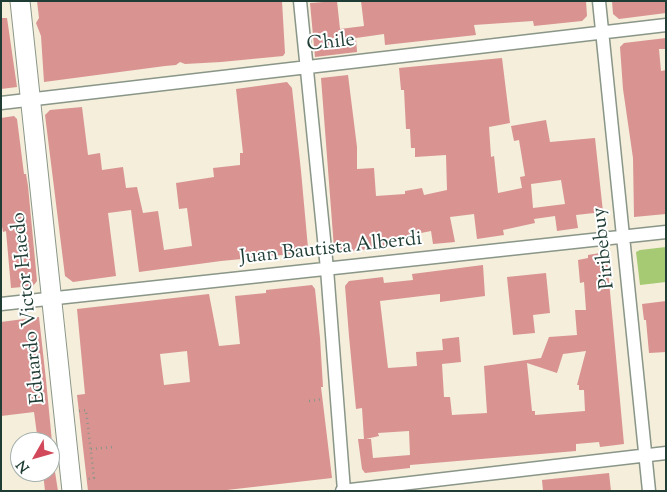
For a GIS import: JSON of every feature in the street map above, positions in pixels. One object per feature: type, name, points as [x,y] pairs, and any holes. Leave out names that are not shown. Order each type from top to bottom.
[{"type":"street","name":"Eduardo Victor Haedo","points":[[20,1],[72,491]]},
{"type":"street","points":[[300,1],[327,269],[343,491],[666,453]]},
{"type":"street","name":"Piribebuy","points":[[598,1],[649,491]]},
{"type":"street","name":"Chile","points":[[1,102],[307,65],[666,25]]},
{"type":"street","name":"Juan Bautista Alberdi","points":[[1,304],[666,232]]},
{"type":"path","points":[[309,401],[323,399]]},
{"type":"path","points":[[79,411],[86,410],[91,449],[94,478],[87,479]]},
{"type":"path","points":[[91,449],[114,447]]},
{"type":"green space","points":[[666,247],[666,282],[640,285],[636,252]]},
{"type":"building","points":[[37,1],[282,1],[285,53],[283,56],[221,62],[185,64],[180,62],[176,65],[44,82],[41,36],[36,23],[39,18]]},
{"type":"building","points":[[337,1],[340,29],[364,26],[361,1],[586,1],[587,16],[582,21],[534,26],[533,21],[474,25],[476,35],[385,45],[384,34],[356,38],[357,52],[315,57],[310,3]]},
{"type":"building","points":[[612,1],[666,1],[666,13],[619,19],[613,14]]},
{"type":"building","points":[[1,18],[7,18],[17,87],[1,89]]},
{"type":"building","points":[[666,38],[666,49],[659,49],[661,71],[666,70],[666,214],[634,217],[633,158],[623,89],[620,47],[624,43]]},
{"type":"building","points":[[502,58],[510,123],[489,127],[491,157],[494,156],[498,193],[522,188],[520,177],[525,176],[519,140],[514,141],[511,126],[546,120],[550,142],[595,138],[603,212],[576,215],[578,228],[557,231],[555,216],[534,219],[535,223],[503,230],[504,235],[477,239],[474,214],[450,217],[455,242],[433,244],[431,231],[396,238],[397,244],[340,253],[334,248],[321,78],[348,75],[357,147],[357,169],[374,168],[376,196],[405,194],[405,191],[422,188],[424,195],[447,190],[446,155],[415,157],[415,148],[411,148],[410,129],[406,129],[404,90],[401,90],[399,68]],"holes":[[[561,180],[565,204],[533,208],[531,184]]]},
{"type":"building","points":[[287,82],[292,88],[301,171],[308,248],[303,253],[139,272],[131,210],[108,213],[116,276],[73,282],[65,276],[45,115],[50,110],[82,107],[88,155],[100,153],[102,170],[123,167],[126,188],[137,187],[143,213],[158,211],[164,250],[192,246],[187,208],[179,209],[176,183],[214,177],[213,168],[240,165],[240,153],[243,153],[236,89]]},
{"type":"building","points":[[14,116],[17,119],[24,174],[26,174],[28,186],[37,281],[33,286],[11,288],[6,231],[3,232],[1,221],[1,118]]},
{"type":"building","points":[[600,253],[600,259],[607,259],[624,444],[600,447],[599,442],[576,444],[576,451],[410,465],[410,468],[365,473],[362,469],[358,439],[364,439],[362,408],[356,409],[349,336],[345,286],[349,281],[383,277],[384,283],[413,280],[412,274],[483,265],[485,296],[440,302],[440,294],[380,301],[388,368],[417,366],[416,352],[443,350],[442,339],[459,337],[461,362],[442,364],[444,397],[450,397],[452,415],[487,413],[484,366],[541,358],[549,337],[577,335],[575,310],[586,310],[584,282],[580,283],[578,260],[588,258],[588,255]],"holes":[[[586,351],[577,385],[579,385],[579,390],[584,390],[585,411],[535,415],[535,411],[532,411],[527,363],[557,373],[563,354]],[[409,431],[410,455],[373,458],[371,439],[366,439],[379,436],[378,433]]]},
{"type":"building","points":[[546,273],[550,313],[533,315],[535,333],[513,335],[507,277]]},
{"type":"building","points":[[312,285],[315,289],[323,387],[321,387],[332,478],[218,491],[88,491],[77,395],[85,394],[77,309],[209,294],[219,346],[240,344],[235,296],[266,293],[266,290]],"holes":[[[187,351],[190,382],[164,385],[160,354]]]},
{"type":"building","points":[[666,301],[666,352],[649,353],[646,320],[644,320],[642,304]]},
{"type":"building","points":[[39,317],[51,432],[37,432],[34,412],[1,416],[1,322]]},
{"type":"building","points":[[609,473],[611,491],[543,491],[542,480]]},
{"type":"building","points":[[44,482],[57,482],[58,491],[45,491]]}]
